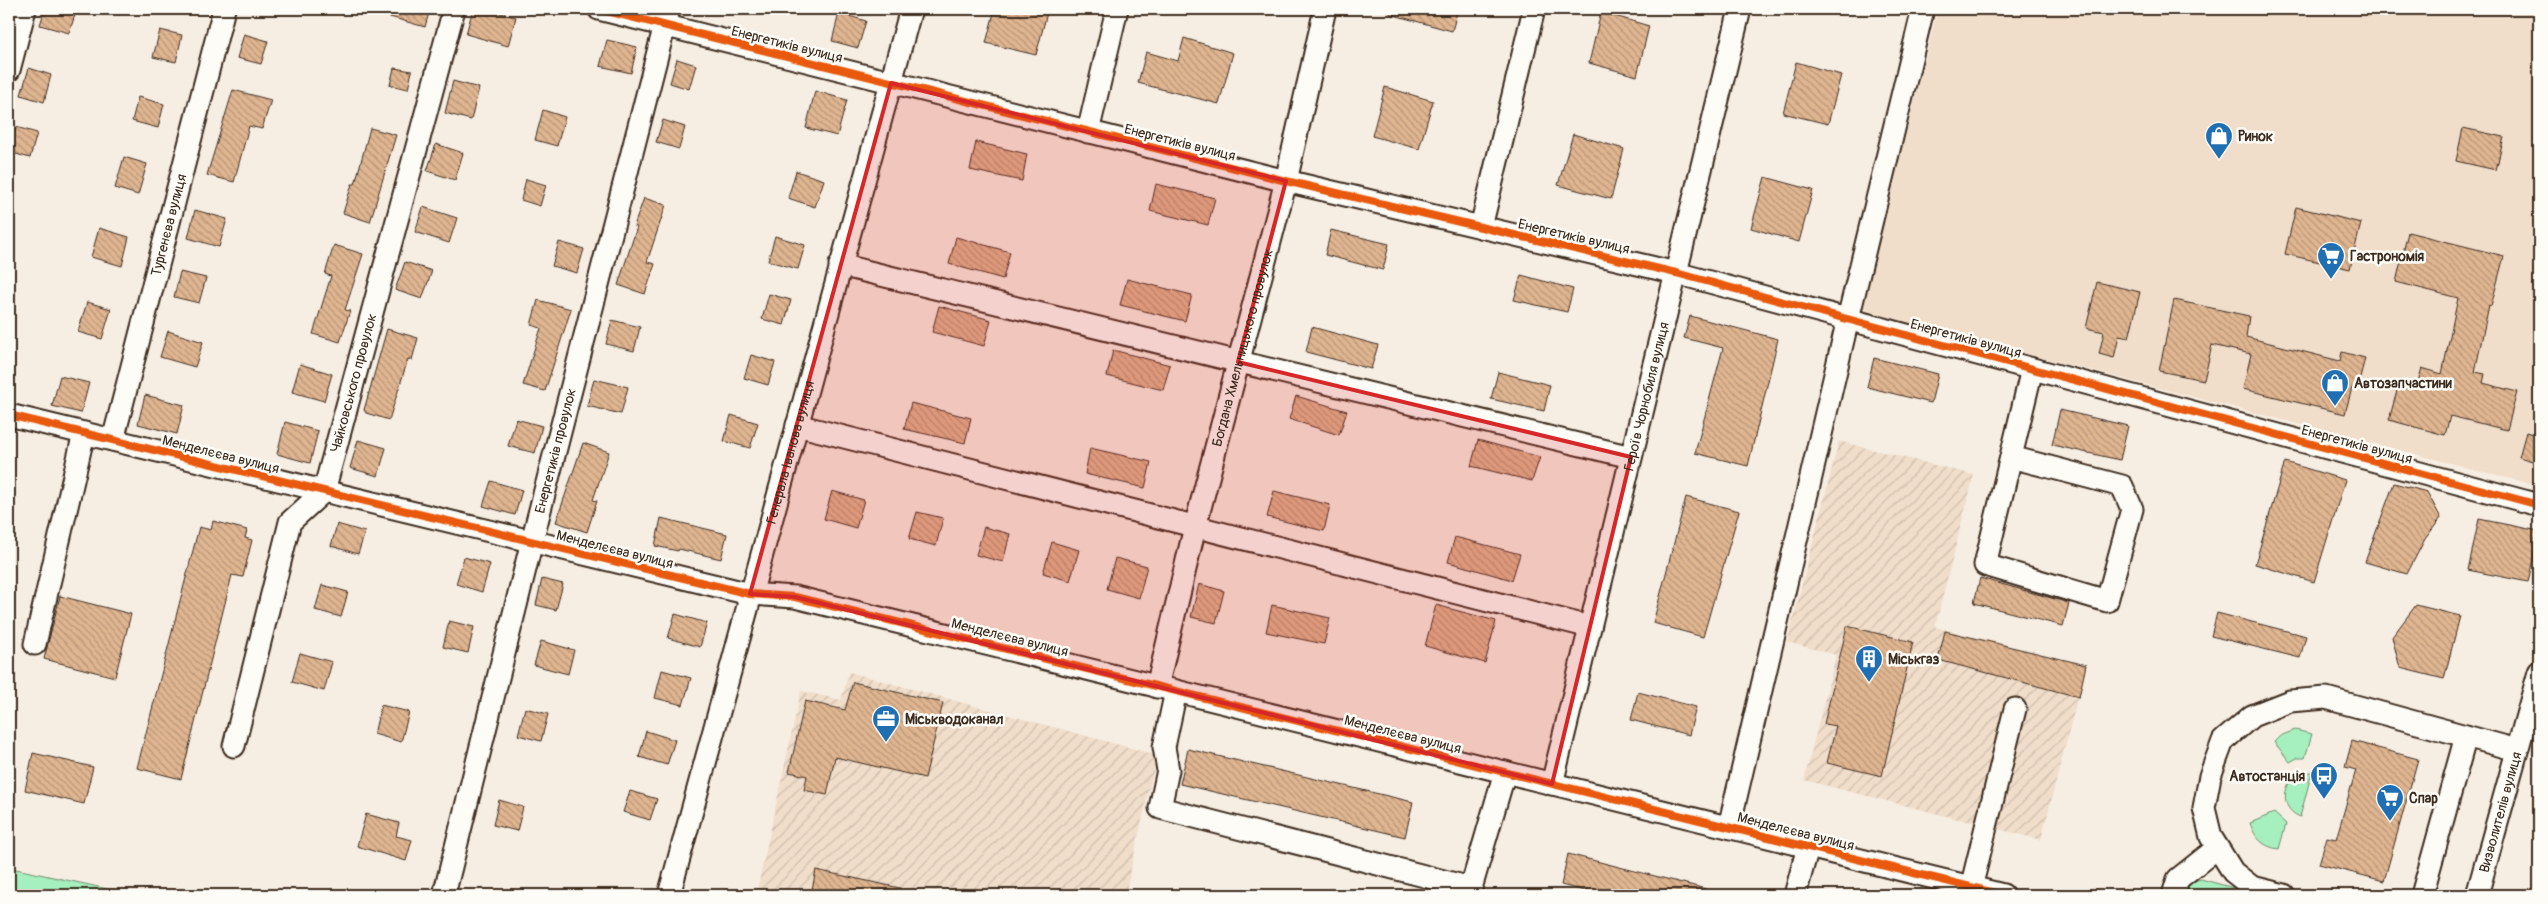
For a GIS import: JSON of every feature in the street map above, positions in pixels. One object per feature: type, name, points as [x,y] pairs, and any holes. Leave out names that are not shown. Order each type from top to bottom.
[{"type":"street","points":[[9,70],[24,9]]},
{"type":"street","name":"Тургенєва вулиця","points":[[112,440],[224,9]]},
{"type":"street","name":"Чайковського провулок","points":[[324,491],[454,9]]},
{"type":"street","name":"Енергетиків вулиця","points":[[599,9],[667,17],[891,83],[1286,181],[1676,273],[2539,506]]},
{"type":"street","name":"Генерала Іванова вулиця","points":[[670,895],[750,594],[911,9]]},
{"type":"street","points":[[1088,132],[1117,9]]},
{"type":"street","name":"Богдана Хмельницького провулок","points":[[1325,9],[1286,181],[1195,526],[1166,689],[1164,747],[1168,770],[1160,808],[1470,892]]},
{"type":"street","points":[[1481,227],[1534,9]]},
{"type":"street","name":"Героїв Чорнобиля вулиця","points":[[1552,784],[1740,9]]},
{"type":"street","points":[[1729,827],[1923,9]]},
{"type":"street","name":"Енергетиків провулок","points":[[444,895],[532,542],[667,17]]},
{"type":"street","points":[[840,265],[1631,457]]},
{"type":"street","points":[[2011,457],[2122,486],[2132,509],[2107,601],[1985,565],[2032,369]]},
{"type":"street","name":"Менделєєва вулиця","points":[[9,415],[750,594],[795,597],[2003,895]]},
{"type":"street","points":[[796,425],[1590,627]]},
{"type":"street","points":[[35,644],[84,433]]},
{"type":"street","points":[[234,746],[290,522],[324,491]]},
{"type":"street","name":"Визволителів вулиця","points":[[2477,895],[2539,672]]},
{"type":"street","points":[[2284,895],[2252,886],[2233,872],[2211,837],[2204,808],[2210,776],[2223,741],[2252,716],[2290,701],[2326,698],[2517,750]]},
{"type":"street","points":[[1972,888],[2015,709]]},
{"type":"street","points":[[2422,895],[2466,736]]},
{"type":"street","points":[[1470,892],[1505,772]]},
{"type":"street","points":[[1796,895],[1808,847]]},
{"type":"street","points":[[2173,895],[2178,879],[2217,848]]},
{"type":"highlighted area","points":[[891,83],[1286,181],[1238,362],[1631,457],[1552,784],[795,597],[750,594]]},
{"type":"shaded area","name":"Ринок","points":[[1938,9],[2539,9],[2539,486],[1860,311]]},
{"type":"shaded area","points":[[1839,441],[1974,475],[1935,627],[2086,665],[2041,840],[1804,780],[1836,655],[1787,642]]},
{"type":"shaded area","points":[[849,672],[1157,755],[1125,895],[756,895],[801,691],[841,700]]},
{"type":"green space","points":[[2295,730],[2312,734],[2305,758],[2297,758],[2290,762],[2274,742],[2280,736]]},
{"type":"green space","points":[[2300,772],[2312,772],[2300,817],[2288,808],[2285,795],[2290,782]]},
{"type":"green space","points":[[2274,813],[2286,824],[2279,849],[2268,846],[2260,841],[2250,823]]},
{"type":"green space","points":[[9,868],[21,870],[135,895],[9,895]]},
{"type":"green space","points":[[2201,879],[2259,895],[2185,895],[2190,884]]},
{"type":"building","points":[[45,9],[77,9],[69,33],[40,25]]},
{"type":"building","points":[[376,9],[430,9],[425,27],[376,13]]},
{"type":"building","points":[[473,9],[486,9],[516,17],[508,46],[466,34]]},
{"type":"building","points":[[995,9],[1048,9],[1036,55],[986,43]]},
{"type":"building","points":[[1390,9],[1458,9],[1452,31],[1390,14]]},
{"type":"building","points":[[1601,12],[1649,26],[1637,76],[1589,63]]},
{"type":"building","points":[[839,13],[866,21],[858,48],[832,41]]},
{"type":"building","points":[[160,30],[182,35],[176,62],[153,57]]},
{"type":"building","points":[[244,34],[268,41],[261,64],[237,58]]},
{"type":"building","points":[[1184,38],[1233,53],[1219,104],[1138,83],[1146,52],[1178,61]]},
{"type":"building","points":[[607,40],[637,47],[631,73],[600,66]]},
{"type":"building","points":[[677,59],[696,65],[689,89],[670,83]]},
{"type":"building","points":[[1796,62],[1841,75],[1828,124],[1783,113]]},
{"type":"building","points":[[29,68],[51,75],[44,102],[21,95]]},
{"type":"building","points":[[394,68],[412,71],[408,89],[390,85]]},
{"type":"building","points":[[453,81],[479,88],[471,120],[445,113]]},
{"type":"building","points":[[1385,87],[1433,101],[1419,149],[1372,136]]},
{"type":"building","points":[[233,90],[271,100],[262,129],[249,126],[234,182],[207,175]]},
{"type":"building","points":[[815,91],[847,100],[837,136],[806,128]]},
{"type":"building","points":[[138,97],[164,104],[158,128],[132,121]]},
{"type":"building","points":[[543,110],[565,117],[557,146],[535,140]]},
{"type":"building","points":[[663,120],[685,127],[679,149],[656,142]]},
{"type":"building","points":[[16,127],[37,133],[30,158],[9,152]]},
{"type":"building","points":[[370,128],[396,135],[370,222],[343,213],[352,184],[355,184]]},
{"type":"building","points":[[2463,128],[2504,137],[2496,170],[2456,161]]},
{"type":"building","points":[[1573,134],[1624,149],[1611,199],[1558,185]]},
{"type":"building","points":[[976,142],[1027,154],[1022,181],[970,170]]},
{"type":"building","points":[[436,144],[463,153],[455,180],[427,171]]},
{"type":"building","points":[[124,157],[147,164],[138,195],[115,188]]},
{"type":"building","points":[[796,171],[824,180],[815,207],[788,198]]},
{"type":"building","points":[[1765,177],[1813,190],[1799,242],[1751,228]]},
{"type":"building","points":[[526,179],[546,185],[540,206],[521,200]]},
{"type":"building","points":[[1156,184],[1215,198],[1208,225],[1150,211]]},
{"type":"building","points":[[644,198],[666,205],[647,262],[655,264],[645,294],[618,285],[637,227],[634,226]]},
{"type":"building","points":[[423,207],[457,218],[449,243],[415,232]]},
{"type":"building","points":[[2296,207],[2361,223],[2350,269],[2285,254]]},
{"type":"building","points":[[195,210],[227,219],[219,247],[188,238]]},
{"type":"building","points":[[99,228],[129,237],[122,266],[91,257]]},
{"type":"building","points":[[1331,230],[1389,244],[1383,270],[1325,255]]},
{"type":"building","points":[[2408,232],[2504,256],[2491,306],[2489,305],[2475,372],[2485,374],[2483,383],[2517,392],[2507,430],[2450,416],[2445,435],[2389,420],[2400,380],[2417,385],[2422,368],[2442,374],[2458,298],[2396,282]]},
{"type":"building","points":[[775,236],[805,245],[798,269],[768,261]]},
{"type":"building","points":[[956,237],[1010,252],[1003,279],[949,264]]},
{"type":"building","points":[[559,242],[584,249],[577,273],[552,266]]},
{"type":"building","points":[[334,245],[363,254],[345,310],[350,311],[340,342],[313,334],[331,276],[325,274]]},
{"type":"building","points":[[405,262],[432,271],[422,299],[395,290]]},
{"type":"building","points":[[180,272],[206,278],[199,303],[174,297]]},
{"type":"building","points":[[1521,275],[1573,289],[1567,312],[1514,300]]},
{"type":"building","points":[[1127,279],[1192,295],[1185,321],[1120,305]]},
{"type":"building","points":[[2097,282],[2140,292],[2129,338],[2119,336],[2114,358],[2099,354],[2104,332],[2086,328]]},
{"type":"building","points":[[769,294],[791,300],[784,325],[762,319]]},
{"type":"building","points":[[538,300],[571,309],[545,391],[523,385],[541,328],[531,325]]},
{"type":"building","points":[[2174,300],[2249,316],[2246,337],[2340,361],[2342,352],[2365,358],[2357,389],[2352,388],[2345,414],[2243,389],[2251,354],[2212,345],[2204,380],[2159,371]]},
{"type":"building","points":[[87,302],[111,309],[102,339],[78,332]]},
{"type":"building","points":[[939,306],[991,320],[984,346],[932,332]]},
{"type":"building","points":[[1690,316],[1778,339],[1748,466],[1695,453],[1723,348],[1684,338]]},
{"type":"building","points":[[612,320],[640,327],[634,351],[606,344]]},
{"type":"building","points":[[1312,327],[1378,345],[1371,369],[1306,352]]},
{"type":"building","points":[[387,329],[418,338],[412,360],[408,359],[389,420],[366,413],[364,410]]},
{"type":"building","points":[[168,331],[203,342],[195,367],[160,357]]},
{"type":"building","points":[[1113,350],[1170,365],[1163,390],[1107,376]]},
{"type":"building","points":[[751,355],[775,362],[768,385],[744,378]]},
{"type":"building","points":[[1874,358],[1938,374],[1931,403],[1867,387]]},
{"type":"building","points":[[300,364],[332,374],[324,401],[292,392]]},
{"type":"building","points":[[1498,372],[1550,385],[1544,411],[1491,399]]},
{"type":"building","points":[[60,376],[89,383],[81,413],[52,406]]},
{"type":"building","points":[[594,379],[628,387],[621,414],[587,406]]},
{"type":"building","points":[[145,395],[184,405],[177,434],[138,424]]},
{"type":"building","points":[[1296,396],[1347,411],[1339,435],[1289,419]]},
{"type":"building","points":[[911,403],[971,418],[965,443],[904,429]]},
{"type":"building","points":[[2060,410],[2128,426],[2120,460],[2052,445]]},
{"type":"building","points":[[731,415],[758,423],[750,448],[724,441]]},
{"type":"building","points":[[516,419],[542,426],[535,453],[508,446]]},
{"type":"building","points":[[285,422],[318,431],[310,463],[277,454]]},
{"type":"building","points":[[2526,432],[2539,436],[2539,463],[2519,457]]},
{"type":"building","points":[[358,440],[386,448],[378,476],[350,468]]},
{"type":"building","points":[[1478,440],[1540,457],[1532,481],[1471,466]]},
{"type":"building","points":[[583,443],[609,452],[593,500],[597,501],[587,532],[556,522]]},
{"type":"building","points":[[1090,448],[1151,462],[1145,488],[1085,474]]},
{"type":"building","points":[[2285,462],[2345,480],[2314,582],[2255,564]]},
{"type":"building","points":[[491,481],[522,490],[515,515],[483,506]]},
{"type":"building","points":[[2394,483],[2427,492],[2441,518],[2425,539],[2407,574],[2365,562]]},
{"type":"building","points":[[832,491],[864,500],[856,528],[824,519]]},
{"type":"building","points":[[1274,491],[1330,505],[1324,531],[1267,517]]},
{"type":"building","points":[[1686,497],[1739,511],[1703,637],[1653,623]]},
{"type":"building","points":[[917,512],[943,518],[936,546],[909,539]]},
{"type":"building","points":[[661,518],[727,534],[721,559],[679,549],[678,551],[655,546]]},
{"type":"building","points":[[2479,519],[2539,531],[2528,582],[2468,570]]},
{"type":"building","points":[[213,521],[247,530],[245,538],[252,540],[243,577],[232,575],[181,779],[137,768],[199,527],[211,530]]},
{"type":"building","points":[[337,524],[365,532],[358,554],[331,546]]},
{"type":"building","points":[[984,527],[1010,534],[1003,562],[976,555]]},
{"type":"building","points":[[1455,537],[1520,554],[1512,580],[1448,562]]},
{"type":"building","points":[[1052,542],[1079,550],[1070,581],[1043,573]]},
{"type":"building","points":[[464,557],[490,564],[482,592],[456,584]]},
{"type":"building","points":[[1115,558],[1147,566],[1139,598],[1107,589]]},
{"type":"building","points":[[1980,578],[2069,603],[2063,626],[1974,603]]},
{"type":"building","points":[[542,579],[563,584],[556,610],[536,605]]},
{"type":"building","points":[[1199,584],[1224,591],[1216,623],[1191,617]]},
{"type":"building","points":[[322,585],[348,592],[341,617],[315,610]]},
{"type":"building","points":[[60,596],[131,614],[115,677],[44,659]]},
{"type":"building","points":[[1272,605],[1330,618],[1324,644],[1266,632]]},
{"type":"building","points":[[1436,605],[1496,621],[1485,663],[1425,646]]},
{"type":"building","points":[[2416,605],[2460,616],[2444,679],[2400,668],[2392,637]]},
{"type":"building","points":[[2217,613],[2306,636],[2300,658],[2211,636]]},
{"type":"building","points":[[675,614],[707,623],[700,647],[668,638]]},
{"type":"building","points":[[449,621],[474,627],[468,653],[443,647]]},
{"type":"building","name":"Міськгаз","points":[[1847,626],[1913,642],[1882,776],[1827,763],[1836,726],[1824,724]]},
{"type":"building","points":[[1945,631],[2086,665],[2079,697],[1938,660]]},
{"type":"building","points":[[541,641],[574,650],[568,674],[534,665]]},
{"type":"building","points":[[300,653],[332,662],[324,691],[292,682]]},
{"type":"building","points":[[662,670],[691,678],[683,705],[655,698]]},
{"type":"building","points":[[853,682],[943,703],[925,778],[835,757],[827,795],[804,790],[807,776],[789,772],[805,701],[845,710]]},
{"type":"building","points":[[1638,692],[1696,707],[1689,735],[1631,720]]},
{"type":"building","points":[[381,705],[409,712],[401,742],[374,734]]},
{"type":"building","points":[[525,708],[548,714],[541,741],[518,735]]},
{"type":"building","points":[[646,731],[675,740],[667,765],[639,757]]},
{"type":"building","points":[[2352,741],[2418,759],[2384,881],[2319,864],[2327,837],[2336,839],[2356,770],[2345,767]]},
{"type":"building","points":[[1188,749],[1413,802],[1405,837],[1180,784]]},
{"type":"building","points":[[33,753],[93,767],[84,804],[25,790]]},
{"type":"building","points":[[630,791],[657,799],[650,820],[623,812]]},
{"type":"building","points":[[499,800],[523,807],[517,831],[493,825]]},
{"type":"building","points":[[366,814],[399,823],[396,836],[412,840],[406,861],[357,846]]},
{"type":"building","points":[[1568,854],[1706,889],[1705,895],[1602,895],[1561,885]]},
{"type":"building","points":[[816,870],[900,888],[899,895],[811,895]]},
{"type":"cycle path","points":[[599,9],[1286,181],[1676,273],[2539,505]]},
{"type":"cycle path","points":[[9,415],[750,594],[795,597],[2003,895]]},
{"type":"place","name":"Ринок","points":[[2219,160]]},
{"type":"place","name":"Гастрономія","points":[[2331,280]]},
{"type":"place","name":"Автозапчастини","points":[[2335,407]]},
{"type":"place","name":"Міськгаз","points":[[1869,683]]},
{"type":"place","name":"Міськводоканал","points":[[886,743]]},
{"type":"place","name":"Автостанція","points":[[2324,800]]},
{"type":"place","name":"Спар","points":[[2390,822]]}]
